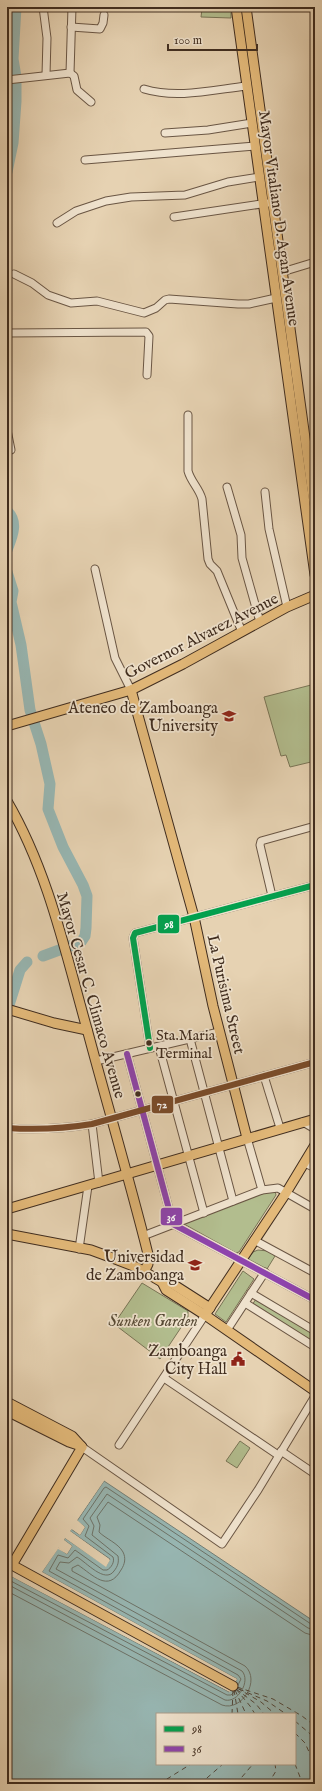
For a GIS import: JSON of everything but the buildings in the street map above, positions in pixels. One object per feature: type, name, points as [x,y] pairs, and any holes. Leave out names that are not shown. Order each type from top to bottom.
[{"type":"main road","name":"Mayor Vitaliano D. Agan Avenue","points":[[236,7],[259,177],[268,203],[282,272],[280,300]]},
{"type":"main road","name":"Mayor Vitaliano D. Agan Avenue","points":[[246,7],[253,58],[268,203],[298,425],[315,575]]},
{"type":"main road","points":[[243,59],[253,58]]},
{"type":"main road","name":"Mayor Vitaliano D. Agan Avenue","points":[[298,425],[315,511]]},
{"type":"main road","name":"Governor Alvarez Avenue","points":[[7,726],[131,690],[260,622],[315,595]]},
{"type":"main road","name":"La Purisima Street","points":[[131,690],[194,917],[219,1032],[247,1138]]},
{"type":"main road","name":"Mayor Cesar C. Climaco Avenue","points":[[7,801],[32,848],[66,951],[143,1236],[148,1259],[144,1272]]},
{"type":"main road","points":[[7,1009],[54,1023],[87,1030]]},
{"type":"main road","points":[[7,1209],[315,1119]]},
{"type":"main road","points":[[208,1311],[286,1193],[315,1145]]},
{"type":"main road","points":[[7,1234],[106,1255],[144,1272],[162,1282],[166,1290],[208,1311],[227,1330],[315,1391]]},
{"type":"main road","points":[[7,1402],[72,1436],[82,1447]]},
{"type":"main road","points":[[7,1411],[82,1447]]},
{"type":"main road","points":[[82,1447],[12,1565],[233,1686]]},
{"type":"street","points":[[43,7],[47,38],[46,75]]},
{"type":"street","points":[[72,7],[70,73],[74,76],[77,90],[91,102]]},
{"type":"street","points":[[71,27],[100,29],[103,23],[104,15]]},
{"type":"street","points":[[13,80],[70,73]]},
{"type":"street","points":[[144,89],[159,94],[181,94],[246,86]]},
{"type":"street","points":[[165,133],[208,130],[252,123]]},
{"type":"street","points":[[85,160],[255,146]]},
{"type":"street","points":[[57,223],[76,211],[98,202],[131,197],[185,195],[228,182],[259,177]]},
{"type":"street","points":[[174,217],[268,203]]},
{"type":"street","points":[[282,272],[315,262]]},
{"type":"street","points":[[14,274],[61,300],[79,303],[97,301],[140,313],[156,308],[165,300],[169,299],[238,304],[280,300]]},
{"type":"street","points":[[7,333],[146,332],[149,336],[147,375]]},
{"type":"street","points":[[188,415],[188,471],[202,499],[208,559],[210,564],[217,571],[242,632]]},
{"type":"street","points":[[7,430],[11,450]]},
{"type":"street","points":[[227,487],[241,535],[242,558],[260,622]]},
{"type":"street","points":[[264,492],[269,529],[288,608]]},
{"type":"street","points":[[94,569],[114,658],[131,690]]},
{"type":"street","points":[[272,896],[260,845],[261,841],[315,826]]},
{"type":"street","points":[[150,1048],[134,936],[139,931],[315,885]]},
{"type":"street","points":[[96,1061],[219,1032]]},
{"type":"street","points":[[190,1039],[233,1201]]},
{"type":"street","points":[[158,1047],[204,1213]]},
{"type":"street","points":[[127,1054],[156,1166],[173,1224],[315,1300]]},
{"type":"street","points":[[7,1128],[38,1130],[63,1129],[92,1124],[141,1109],[315,1062]]},
{"type":"street","points":[[264,1076],[280,1128]]},
{"type":"street","points":[[303,1122],[315,1129]]},
{"type":"street","points":[[92,1124],[99,1183]]},
{"type":"street","name":"La Purisima Street","points":[[247,1138],[262,1190]]},
{"type":"street","points":[[305,1163],[315,1168]]},
{"type":"street","points":[[79,1249],[88,1186]]},
{"type":"street","points":[[143,1236],[262,1190],[278,1188],[315,1209]]},
{"type":"street","points":[[254,1240],[315,1273]]},
{"type":"street","points":[[227,1330],[265,1272]]},
{"type":"street","points":[[251,1293],[315,1331]]},
{"type":"street","points":[[245,1303],[315,1347]]},
{"type":"street","points":[[119,1445],[208,1311]]},
{"type":"street","points":[[164,1378],[315,1474]]},
{"type":"street","points":[[82,1447],[222,1544],[258,1490],[315,1396]]},
{"type":"green space","points":[[202,9],[231,10],[231,18],[201,17]]},
{"type":"green space","points":[[315,684],[315,761],[290,767],[286,755],[281,756],[264,697]]},
{"type":"green space","points":[[269,1190],[275,1191],[276,1195],[239,1252],[236,1253],[184,1224]]},
{"type":"green space","points":[[258,1250],[268,1251],[275,1256],[267,1269],[248,1259],[253,1252]]},
{"type":"green space","points":[[243,1271],[254,1279],[226,1322],[215,1314]]},
{"type":"green space","name":"Sunken Garden","points":[[142,1283],[188,1311],[188,1317],[160,1359],[114,1324]]},
{"type":"green space","points":[[256,1299],[315,1334],[315,1344],[252,1305]]},
{"type":"green space","points":[[240,1441],[250,1448],[237,1468],[226,1461]]},
{"type":"water","points":[[104,1481],[315,1622],[315,1784],[7,1784],[7,1574],[229,1692],[237,1679],[42,1572],[58,1548],[67,1554],[72,1546],[64,1540],[65,1538],[106,1566],[110,1559],[70,1531],[71,1529],[80,1535],[85,1527],[77,1521]]},
{"type":"pier","points":[[102,1480],[104,1481],[77,1520],[85,1527],[80,1535],[72,1529],[70,1531],[110,1560],[106,1567],[65,1538],[64,1540],[72,1546],[67,1554],[58,1549],[42,1572],[237,1679],[230,1692],[7,1574],[8,1572],[229,1689],[234,1680],[40,1573],[57,1547],[66,1551],[69,1546],[62,1541],[65,1536],[105,1564],[108,1560],[68,1531],[72,1527],[79,1532],[83,1527],[75,1522],[75,1520]]},
{"type":"waterway","points":[[7,172],[13,143],[16,101],[16,77],[13,59],[16,7]]},
{"type":"waterway","points":[[7,511],[11,515],[14,525],[7,550]]},
{"type":"waterway","points":[[7,572],[13,591],[11,602],[21,645],[30,710],[41,744],[50,784],[48,809],[63,847],[83,885],[87,896],[85,936],[81,942],[43,956]]},
{"type":"waterway","points":[[9,1005],[20,970],[27,962]]},
{"type":"ferry route","points":[[237,1687],[273,1699],[302,1716],[315,1726]]},
{"type":"ferry route","points":[[237,1688],[261,1702],[274,1713]]},
{"type":"ferry route","points":[[236,1689],[256,1704],[263,1713]]},
{"type":"ferry route","points":[[236,1689],[254,1713]]},
{"type":"ferry route","points":[[239,1689],[267,1701],[285,1713]]},
{"type":"ferry route","points":[[232,1713],[233,1690]]},
{"type":"ferry route","points":[[234,1690],[238,1713]]},
{"type":"ferry route","points":[[235,1690],[246,1713]]},
{"type":"ferry route","points":[[296,1722],[315,1738]]},
{"type":"ferry route","points":[[296,1734],[305,1743],[315,1765]]},
{"type":"ferry route","points":[[159,1784],[189,1765]]},
{"type":"ferry route","points":[[200,1784],[222,1765]]},
{"type":"ferry route","points":[[236,1784],[252,1765]]},
{"type":"ferry route","points":[[268,1784],[276,1771],[275,1765]]},
{"type":"ferry route","points":[[295,1765],[300,1777],[297,1784]]},
{"type":"transit line","name":"98","points":[[150,1048],[133,938],[135,933],[315,885]]},
{"type":"transit line","name":"36","points":[[127,1054],[173,1224],[315,1300]]},
{"type":"transit line","name":"72","points":[[7,1128],[50,1129],[92,1124],[315,1062]]},
{"type":"place","name":"Ateneo de Zamboanga University","points":[[229,716]]},
{"type":"place","name":"Sta.Maria Terminal","points":[[149,1043]]},
{"type":"place","name":"Universidad de Zamboanga","points":[[195,1265]]},
{"type":"place","name":"Zamboanga City Hall","points":[[238,1359]]}]
